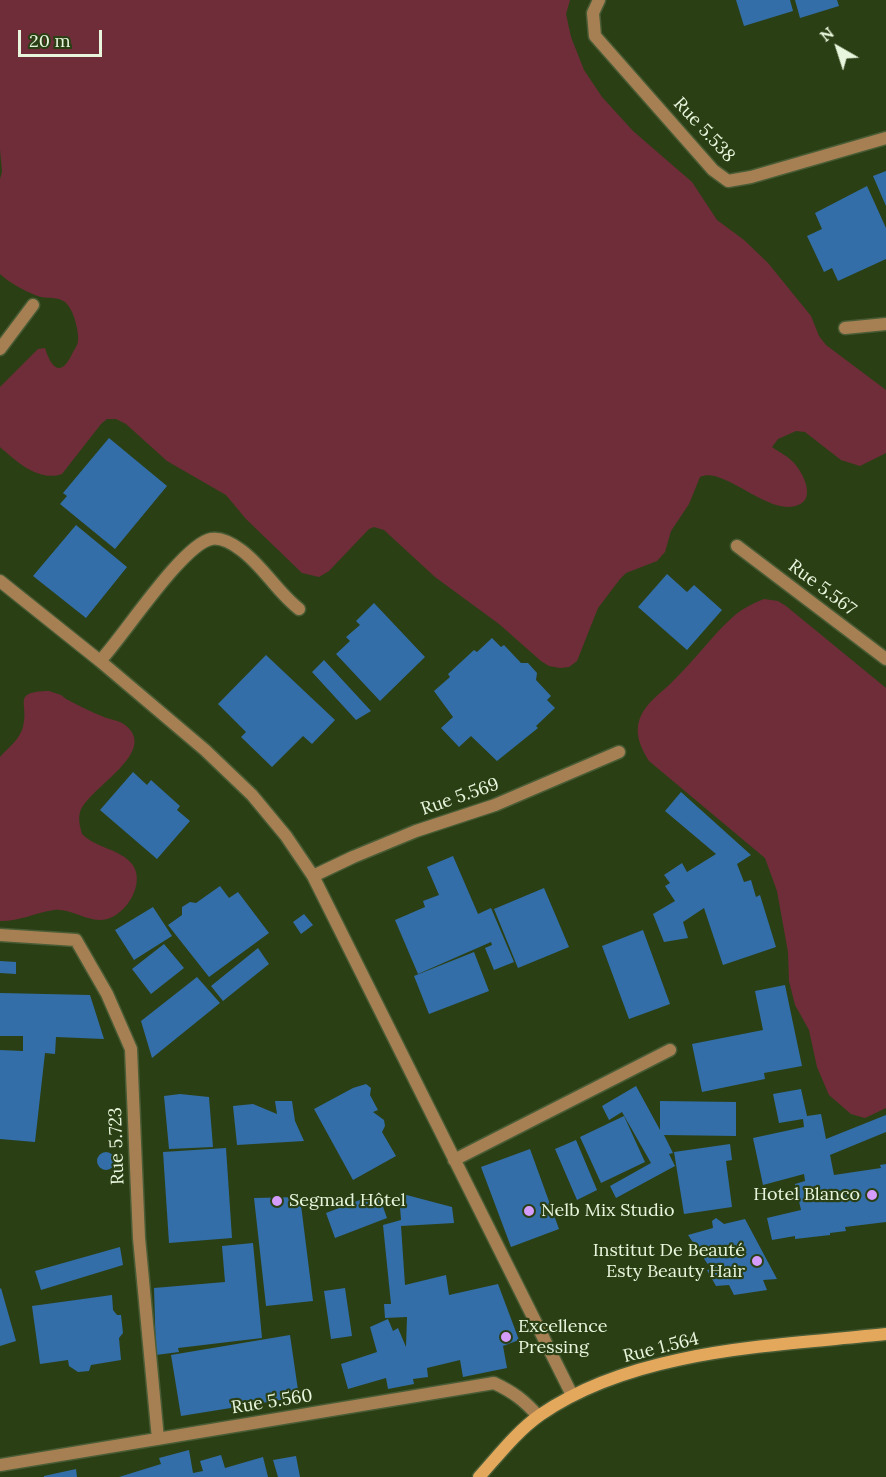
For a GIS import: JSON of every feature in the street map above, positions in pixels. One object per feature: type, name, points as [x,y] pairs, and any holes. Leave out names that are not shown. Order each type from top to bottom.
[{"type":"main road","name":"Rue 1.564","points":[[479,1477],[513,1438],[538,1416],[572,1395],[644,1367],[710,1354],[886,1334]]},
{"type":"street","name":"Rue 5.538","points":[[599,0],[593,13],[595,36],[713,170],[728,181],[751,177],[886,138]]},
{"type":"street","points":[[0,349],[33,305]]},
{"type":"street","points":[[845,328],[886,324]]},
{"type":"street","points":[[100,661],[178,563],[210,539],[222,540],[241,550],[299,609]]},
{"type":"street","name":"Rue 5.567","points":[[737,546],[886,659]]},
{"type":"street","points":[[0,581],[206,750],[252,795],[286,836],[312,876],[572,1395]]},
{"type":"street","name":"Rue 5.569","points":[[312,876],[416,831],[495,805],[619,752]]},
{"type":"street","name":"Rue 5.723","points":[[0,934],[76,940],[107,994],[131,1049],[139,1238],[158,1439]]},
{"type":"street","points":[[454,1160],[670,1050]]},
{"type":"street","name":"Rue 5.560","points":[[0,1465],[494,1383],[514,1392],[538,1416]]},
{"type":"shaded area","points":[[0,0],[570,0],[566,14],[571,37],[584,70],[602,97],[633,131],[692,182],[717,220],[744,240],[768,263],[811,316],[819,336],[826,345],[886,390],[886,453],[860,466],[841,460],[805,432],[796,431],[778,439],[772,447],[795,464],[807,487],[806,499],[795,506],[784,507],[771,503],[720,478],[709,475],[700,477],[689,504],[671,531],[665,552],[657,561],[626,573],[620,579],[598,608],[577,661],[569,667],[560,668],[549,666],[541,661],[499,624],[435,577],[384,530],[374,527],[369,529],[329,571],[319,577],[302,573],[246,519],[226,495],[167,461],[126,424],[116,419],[107,419],[101,424],[62,474],[45,475],[29,469],[0,447],[0,387],[38,349],[45,348],[50,361],[57,368],[64,366],[77,346],[78,338],[74,317],[64,301],[35,295],[0,274],[0,179],[2,172]]},
{"type":"shaded area","points":[[764,599],[778,601],[786,606],[886,688],[886,1108],[865,1118],[851,1114],[829,1095],[817,1067],[809,1030],[795,1005],[789,981],[788,952],[777,891],[765,858],[649,761],[638,735],[640,718],[650,702],[682,672],[735,615]]},
{"type":"shaded area","points":[[49,691],[94,713],[122,723],[133,736],[134,747],[128,758],[86,802],[79,815],[82,834],[127,859],[136,871],[136,888],[132,896],[121,911],[107,919],[94,919],[67,911],[54,910],[14,920],[0,921],[0,757],[17,739],[23,727],[25,697],[37,692]]},
{"type":"building","points":[[736,0],[790,0],[793,11],[744,26]]},
{"type":"building","points":[[795,0],[837,0],[839,6],[800,18]]},
{"type":"building","points":[[886,171],[886,206],[873,176]]},
{"type":"building","points":[[867,186],[886,228],[886,259],[838,281],[832,268],[824,272],[807,236],[822,229],[815,213]]},
{"type":"building","points":[[109,438],[167,486],[115,549],[60,504],[67,496],[63,493]]},
{"type":"building","points":[[76,525],[127,567],[86,618],[33,576]]},
{"type":"building","points":[[667,574],[687,592],[694,585],[722,610],[687,650],[638,607]]},
{"type":"building","points":[[374,603],[425,657],[380,701],[336,654],[350,641],[346,637],[360,625],[356,621]]},
{"type":"building","points":[[492,638],[501,647],[504,645],[521,663],[528,663],[537,673],[536,680],[551,696],[547,700],[555,708],[536,726],[538,728],[497,761],[471,736],[459,747],[441,728],[453,717],[434,691],[450,677],[448,674],[474,650],[477,652]]},
{"type":"building","points":[[266,655],[335,720],[312,744],[303,736],[272,767],[241,737],[246,732],[218,704]]},
{"type":"building","points":[[324,660],[371,711],[356,720],[312,672]]},
{"type":"building","points":[[133,772],[147,785],[151,780],[180,806],[177,810],[190,821],[157,859],[100,810]]},
{"type":"building","points":[[681,792],[751,855],[737,864],[744,882],[751,880],[756,897],[760,895],[776,947],[723,965],[704,908],[683,922],[688,938],[664,942],[653,914],[675,901],[665,886],[670,883],[664,875],[682,863],[687,872],[716,854],[665,811]]},
{"type":"building","points":[[453,856],[478,914],[491,908],[514,962],[494,970],[485,948],[492,945],[491,942],[418,974],[395,920],[425,907],[423,901],[439,895],[427,867]]},
{"type":"building","points":[[220,886],[229,898],[238,892],[269,933],[209,977],[168,925],[182,915],[182,907],[190,902],[196,903]]},
{"type":"building","points":[[544,888],[569,947],[518,968],[494,909]]},
{"type":"building","points":[[153,907],[172,936],[134,960],[115,930]]},
{"type":"building","points":[[304,914],[313,925],[301,934],[293,922]]},
{"type":"building","points":[[643,930],[670,1004],[629,1019],[602,946]]},
{"type":"building","points":[[164,944],[184,968],[151,994],[132,969]]},
{"type":"building","points":[[258,948],[269,964],[223,1001],[211,986]]},
{"type":"building","points":[[474,952],[489,991],[429,1014],[414,976]]},
{"type":"building","points":[[0,961],[16,962],[16,974],[0,973]]},
{"type":"building","points":[[197,977],[220,1003],[152,1058],[141,1021]]},
{"type":"building","points":[[785,985],[802,1066],[764,1073],[765,1079],[702,1092],[692,1044],[763,1030],[755,991]]},
{"type":"building","points":[[0,993],[90,995],[104,1039],[56,1037],[55,1054],[45,1053],[35,1142],[0,1139],[0,1050],[23,1051],[23,1036],[0,1036]]},
{"type":"building","points":[[366,1084],[371,1088],[370,1095],[378,1110],[373,1112],[384,1120],[385,1126],[382,1132],[396,1156],[353,1180],[314,1109],[353,1088]]},
{"type":"building","points":[[636,1086],[660,1130],[660,1101],[736,1102],[736,1136],[664,1135],[673,1153],[669,1154],[675,1166],[616,1198],[610,1186],[651,1163],[622,1112],[609,1120],[602,1106]]},
{"type":"building","points":[[801,1089],[807,1116],[821,1114],[826,1139],[886,1115],[886,1132],[830,1155],[834,1175],[881,1168],[880,1165],[886,1164],[886,1222],[845,1227],[846,1231],[830,1233],[830,1235],[795,1239],[795,1236],[772,1240],[767,1218],[801,1210],[795,1184],[805,1181],[804,1174],[763,1185],[753,1138],[804,1127],[803,1119],[779,1123],[773,1094]]},
{"type":"building","points":[[180,1094],[209,1097],[213,1147],[169,1149],[164,1096]]},
{"type":"building","points":[[275,1101],[292,1101],[295,1121],[304,1141],[237,1145],[233,1106],[253,1104],[277,1114]]},
{"type":"building","points":[[624,1116],[645,1162],[601,1183],[580,1137]]},
{"type":"building","points":[[576,1140],[597,1190],[577,1200],[555,1149]]},
{"type":"building","points":[[730,1144],[732,1160],[726,1161],[732,1207],[684,1214],[674,1152]]},
{"type":"building","points":[[226,1148],[232,1238],[169,1243],[163,1152]]},
{"type":"building","points":[[530,1149],[559,1229],[511,1247],[481,1167]]},
{"type":"building","points":[[102,1152],[110,1152],[115,1157],[113,1168],[102,1170],[97,1165],[97,1157]]},
{"type":"building","points":[[378,1193],[387,1218],[335,1238],[326,1213]]},
{"type":"building","points":[[399,1193],[452,1207],[454,1223],[401,1226],[405,1285],[446,1275],[449,1295],[498,1284],[519,1340],[503,1346],[507,1368],[463,1377],[460,1360],[427,1368],[428,1377],[413,1379],[414,1384],[388,1389],[386,1378],[348,1389],[341,1364],[377,1352],[370,1327],[388,1319],[393,1331],[398,1328],[406,1347],[407,1317],[385,1318],[384,1304],[391,1304],[383,1225],[401,1220]]},
{"type":"building","points":[[300,1197],[313,1301],[266,1306],[254,1198]]},
{"type":"building","points":[[716,1218],[724,1224],[745,1219],[777,1279],[763,1280],[767,1290],[734,1295],[729,1285],[716,1286],[707,1270],[711,1269],[688,1235],[713,1228],[712,1221]]},
{"type":"building","points":[[253,1243],[262,1338],[178,1348],[179,1352],[156,1355],[154,1288],[225,1282],[222,1246]]},
{"type":"building","points":[[120,1247],[123,1265],[41,1290],[35,1271]]},
{"type":"building","points":[[345,1288],[352,1336],[331,1339],[324,1291]]},
{"type":"building","points":[[0,1289],[16,1341],[0,1346]]},
{"type":"building","points":[[112,1295],[113,1310],[117,1315],[121,1315],[123,1333],[119,1338],[121,1360],[91,1365],[89,1371],[78,1372],[69,1366],[68,1360],[40,1364],[32,1306]]},
{"type":"building","points":[[290,1335],[299,1397],[181,1416],[171,1355]]},
{"type":"building","points":[[189,1450],[193,1473],[203,1471],[200,1461],[221,1455],[225,1468],[263,1457],[268,1477],[119,1477],[161,1464],[159,1458]]},
{"type":"building","points":[[296,1456],[300,1477],[278,1477],[273,1460]]},
{"type":"building","points":[[76,1469],[77,1477],[44,1477],[44,1476]]},
{"type":"place","name":"Hotel Blanco","points":[[872,1195]]},
{"type":"place","name":"Segmad Hôtel","points":[[277,1201]]},
{"type":"place","name":"Nelb Mix Studio","points":[[529,1211]]},
{"type":"place","name":"Institut De Beauté Esty Beauty Hair","points":[[757,1261]]},
{"type":"place","name":"Excellence Pressing","points":[[506,1337]]}]
